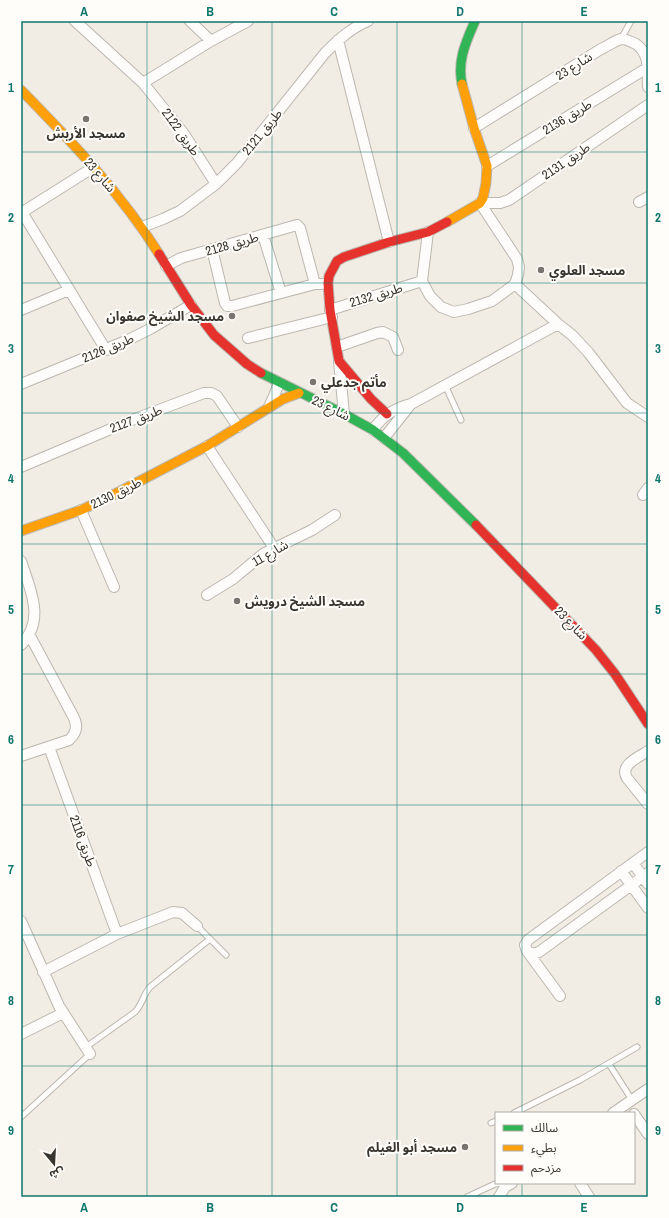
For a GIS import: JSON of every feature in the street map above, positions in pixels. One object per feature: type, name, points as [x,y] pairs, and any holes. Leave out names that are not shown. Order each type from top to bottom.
[{"type":"street","name":"طريق 2122","points":[[76,21],[143,83],[184,134],[216,184]]},
{"type":"street","points":[[190,21],[210,41]]},
{"type":"street","points":[[143,83],[210,41],[248,21]]},
{"type":"street","name":"طريق 2121","points":[[142,227],[180,211],[216,184],[237,163],[291,98],[310,71],[338,40],[368,21]]},
{"type":"street","points":[[344,414],[339,361],[331,313],[328,283],[329,276],[337,261],[344,257],[389,242],[428,232],[460,216],[480,203],[485,191],[487,166],[464,94],[460,74],[461,58],[475,21]]},
{"type":"street","points":[[620,39],[632,42],[640,47],[646,55],[648,87]]},
{"type":"street","name":"شارع 23","points":[[474,128],[601,49],[620,39]]},
{"type":"street","points":[[338,40],[389,242]]},
{"type":"street","name":"طريق 2136","points":[[487,166],[647,68]]},
{"type":"street","name":"شارع 23","points":[[21,90],[94,166],[142,227],[191,305],[214,335],[247,364],[262,374],[344,414],[373,430],[403,453],[464,512],[577,628],[614,674],[648,724]]},
{"type":"street","name":"طريق 2131","points":[[480,203],[500,203],[509,200],[648,105]]},
{"type":"street","points":[[94,166],[22,213],[106,350]]},
{"type":"street","points":[[428,232],[422,282],[430,296],[440,307],[454,312],[468,309],[492,300],[515,284],[519,266],[517,259],[480,203]]},
{"type":"street","name":"طريق 2128","points":[[166,266],[181,258],[294,225],[299,226],[315,284]]},
{"type":"street","points":[[263,235],[281,293]]},
{"type":"street","points":[[212,249],[225,303],[228,306],[315,284],[328,283]]},
{"type":"street","name":"طريق 2132","points":[[331,313],[422,282]]},
{"type":"street","points":[[515,284],[558,324],[572,334],[588,352],[627,403],[648,417]]},
{"type":"street","points":[[21,310],[69,290]]},
{"type":"street","name":"طريق 2126","points":[[21,384],[106,350],[150,329],[191,305]]},
{"type":"street","points":[[248,338],[331,313]]},
{"type":"street","points":[[373,430],[387,414],[403,406],[411,404],[558,324]]},
{"type":"street","points":[[337,347],[377,332],[383,332],[393,337],[398,350]]},
{"type":"street","points":[[339,361],[371,399],[387,414]]},
{"type":"street","points":[[268,408],[279,383]]},
{"type":"street","name":"طريق 2127","points":[[21,467],[132,420],[204,393],[211,393],[217,396],[238,427]]},
{"type":"street","name":"طريق 2130","points":[[21,531],[81,510],[113,495],[207,446],[283,399],[299,393]]},
{"type":"street","points":[[384,438],[411,404]]},
{"type":"street","points":[[207,446],[274,548]]},
{"type":"street","points":[[81,510],[114,587]]},
{"type":"street","name":"شارع 11","points":[[207,595],[233,579],[263,554],[312,530],[335,515]]},
{"type":"street","points":[[21,561],[34,604],[35,614],[29,634],[21,645]]},
{"type":"street","points":[[21,756],[69,740],[76,732],[77,726],[76,721],[29,634]]},
{"type":"street","name":"طريق 2116","points":[[49,747],[118,934]]},
{"type":"street","points":[[648,752],[626,766],[624,770],[627,778],[648,804]]},
{"type":"street","points":[[560,996],[527,952],[525,945],[528,940],[648,852]]},
{"type":"street","points":[[527,952],[530,954],[536,954],[631,885],[646,878],[633,863]]},
{"type":"street","points":[[621,871],[648,908]]},
{"type":"street","points":[[43,972],[118,934],[173,912],[182,913],[197,926]]},
{"type":"street","points":[[564,913],[574,927]]},
{"type":"street","points":[[21,922],[63,1013],[88,1050]]},
{"type":"street","points":[[21,1034],[63,1013]]},
{"type":"street","points":[[614,1112],[648,1089]]},
{"type":"street","points":[[629,1101],[634,1112]]},
{"type":"street","points":[[635,1114],[648,1134]]},
{"type":"street","points":[[499,1197],[505,1188],[511,1184]]},
{"type":"street","points":[[581,1184],[589,1197]]},
{"type":"lane","points":[[620,39],[631,21]]},
{"type":"lane","points":[[445,385],[461,420]]},
{"type":"lane","points":[[197,926],[226,955]]},
{"type":"lane","points":[[21,1117],[88,1050],[135,1012],[140,1006],[150,987],[210,939]]},
{"type":"lane","points":[[516,1112],[551,1096],[609,1064],[636,1047]]},
{"type":"lane","points":[[609,1064],[629,1101]]},
{"type":"lane","points":[[467,1197],[495,1184]]},
{"type":"traffic: fast","points":[[462,84],[461,67],[463,51],[475,21]]},
{"type":"traffic: fast","points":[[261,373],[373,430],[403,453],[476,525]]},
{"type":"traffic: slow","points":[[447,222],[480,203],[483,198],[486,183],[487,166],[474,128],[462,84]]},
{"type":"traffic: slow","points":[[21,90],[77,148],[112,189],[159,254]]},
{"type":"traffic: slow","points":[[21,531],[81,510],[113,495],[207,446],[283,399],[299,393]]},
{"type":"traffic: jam","points":[[387,414],[371,399],[339,361],[330,310],[328,283],[329,276],[337,261],[344,257],[389,242],[428,232],[447,222]]},
{"type":"traffic: jam","points":[[159,254],[191,305],[214,335],[247,364],[261,373]]},
{"type":"traffic: jam","points":[[476,525],[596,650],[615,674],[648,724]]},
{"type":"place","name":"مسجد الأربش","points":[[86,119]]},
{"type":"place","name":"مسجد العلوي","points":[[541,270]]},
{"type":"place","name":"مسجد الشيخ صفوان","points":[[232,316]]},
{"type":"place","name":"مأتم جدعلي","points":[[313,382]]},
{"type":"place","name":"مسجد الشيخ درويش","points":[[237,601]]},
{"type":"place","name":"مسجد أبو الغيلم","points":[[465,1147]]}]
